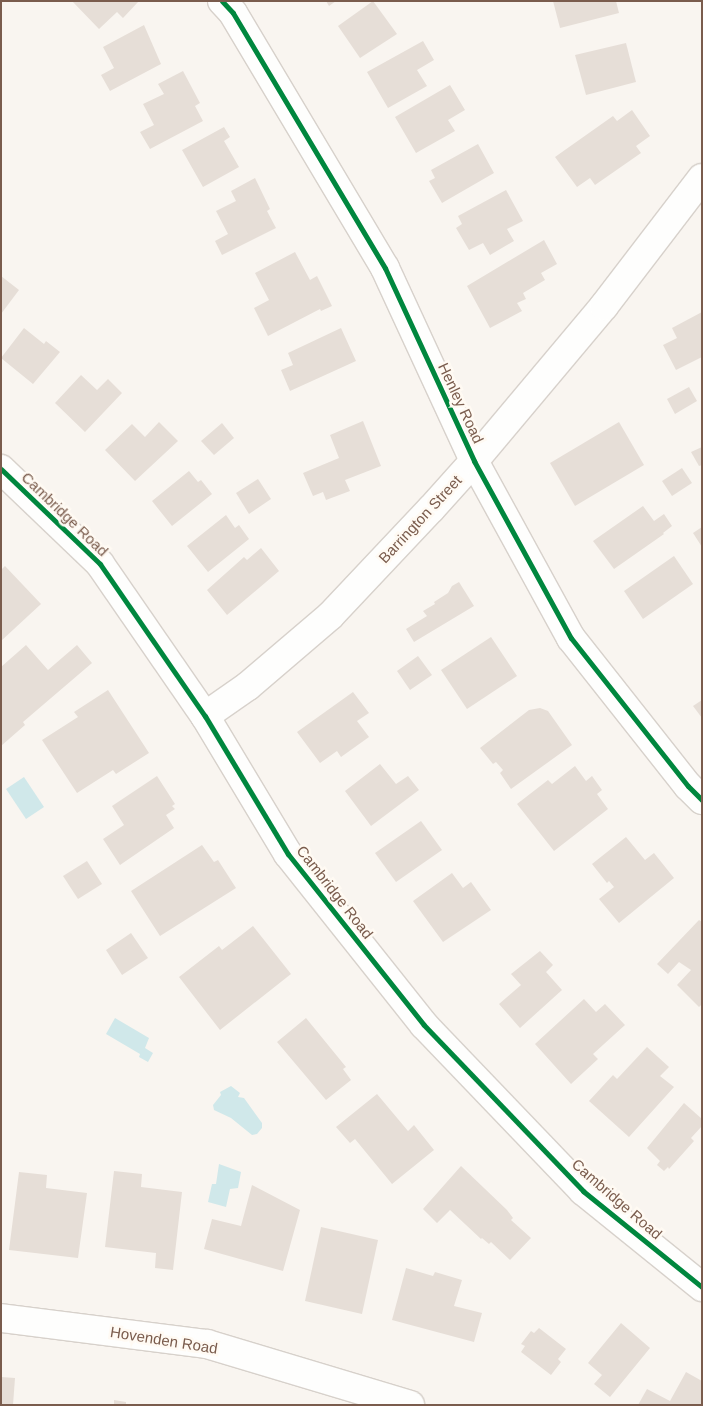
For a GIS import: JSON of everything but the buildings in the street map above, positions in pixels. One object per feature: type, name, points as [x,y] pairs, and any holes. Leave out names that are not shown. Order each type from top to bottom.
[{"type":"street","name":"Henley Road","points":[[222,1],[233,13],[385,268],[474,461],[571,638],[688,786],[702,800]]},
{"type":"street","name":"Barrington Street","points":[[205,716],[248,686],[330,616],[474,461],[604,306],[702,178]]},
{"type":"street","name":"Cambridge Road","points":[[1,469],[100,564],[205,716],[288,854],[424,1025],[583,1191],[702,1287]]},
{"type":"street","name":"Hovenden Road","points":[[1,1318],[207,1344],[410,1405]]},
{"type":"water","points":[[24,777],[44,807],[26,819],[6,789]]},
{"type":"water","points":[[115,1018],[149,1038],[145,1048],[153,1053],[148,1062],[139,1057],[140,1054],[106,1034]]},
{"type":"water","points":[[231,1086],[240,1093],[238,1097],[244,1098],[262,1123],[262,1128],[257,1134],[252,1135],[231,1118],[214,1110],[213,1105],[221,1095],[220,1092]]},
{"type":"water","points":[[219,1164],[241,1172],[238,1188],[230,1189],[226,1207],[208,1202],[212,1184],[216,1184]]},
{"type":"cycle path","points":[[222,1],[233,13],[385,268],[474,461],[571,638],[688,786],[702,800]]},
{"type":"cycle path","points":[[1,469],[100,564],[205,716],[288,854],[424,1025],[583,1191],[702,1287]]}]
